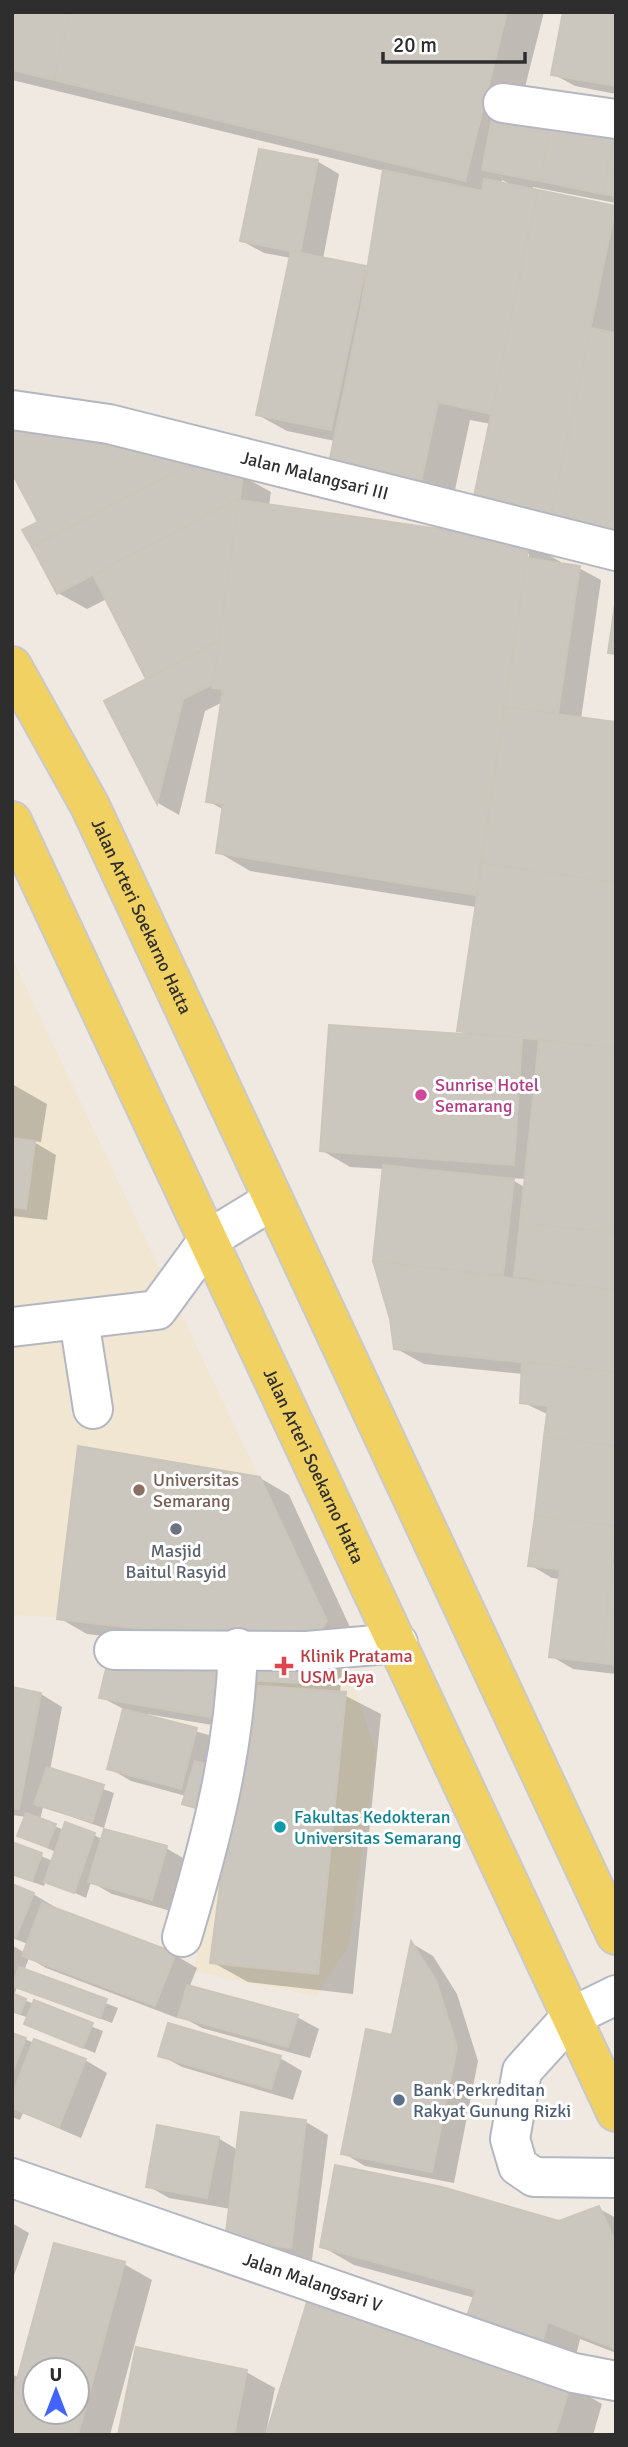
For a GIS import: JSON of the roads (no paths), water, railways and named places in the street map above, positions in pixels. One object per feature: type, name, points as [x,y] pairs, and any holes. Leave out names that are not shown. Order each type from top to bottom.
[{"type":"main road","name":"Jalan Arteri Soekarno Hatta","points":[[12,666],[90,806],[616,1935]]},
{"type":"main road","name":"Jalan Arteri Soekarno Hatta","points":[[12,821],[616,2112]]},
{"type":"street","points":[[503,103],[616,119]]},
{"type":"street","name":"Jalan Malangsari III","points":[[12,410],[109,424],[616,551]]},
{"type":"street","points":[[12,1327],[157,1310],[209,1239],[273,1200]]},
{"type":"street","points":[[79,1320],[93,1409]]},
{"type":"street","points":[[114,1650],[238,1648],[307,1651],[398,1643]]},
{"type":"street","points":[[181,1937],[213,1833],[227,1765],[236,1710],[238,1648]]},
{"type":"street","points":[[616,1995],[571,2017],[522,2071],[510,2139],[517,2166],[534,2177],[616,2178]]},
{"type":"street","name":"Jalan Malangsari V","points":[[12,2178],[574,2373],[616,2381]]},
{"type":"place","name":"Sunrise Hotel Semarang","points":[[421,1095]]},
{"type":"place","name":"Universitas Semarang","points":[[139,1490]]},
{"type":"place","name":"Masjid Baitul Rasyid","points":[[176,1529]]},
{"type":"place","name":"Klinik Pratama USM Jaya","points":[[284,1666]]},
{"type":"place","name":"Fakultas Kedokteran Universitas Semarang","points":[[280,1827]]},
{"type":"place","name":"Bank Perkreditan Rakyat Gunung Rizki","points":[[399,2100]]}]
